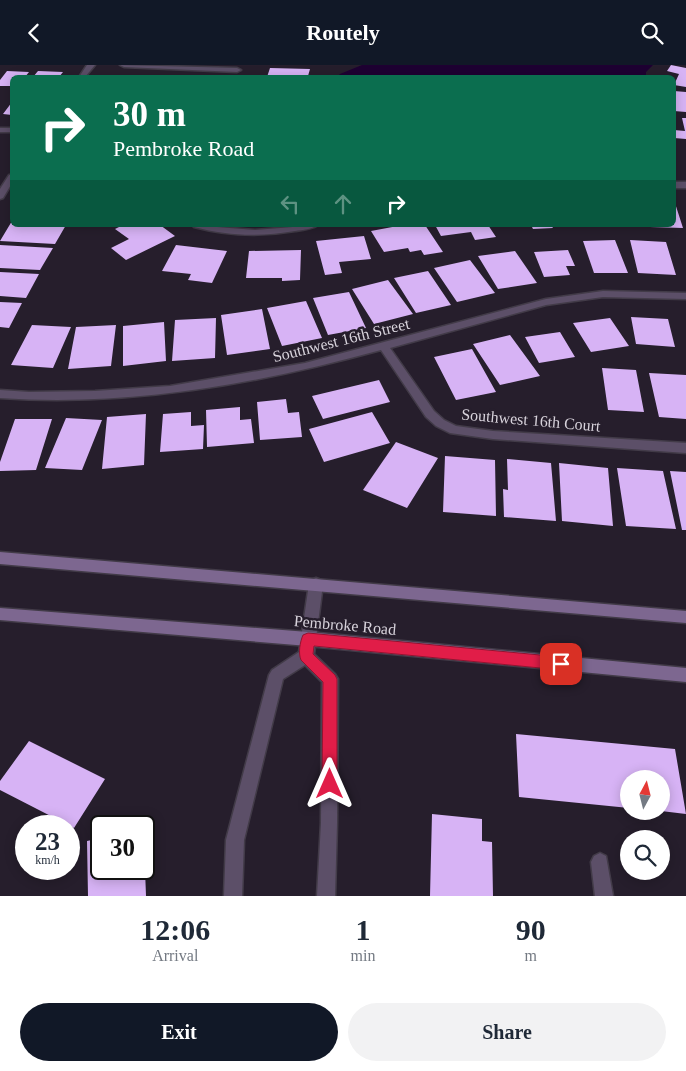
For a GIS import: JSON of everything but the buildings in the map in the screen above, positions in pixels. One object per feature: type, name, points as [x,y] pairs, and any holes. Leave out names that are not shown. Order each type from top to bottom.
[{"type":"main road","points":[[0,558],[686,617]]},
{"type":"main road","name":"Pembroke Road","points":[[0,614],[308,639],[686,675]]},
{"type":"street","points":[[124,65],[237,71]]},
{"type":"street","points":[[0,196],[10,180]]},
{"type":"street","points":[[205,227],[222,231],[252,233],[286,231],[304,227]]},
{"type":"street","name":"Southwest 16th Street","points":[[0,394],[95,395],[170,390],[305,367],[546,302],[603,294],[686,296]]},
{"type":"street","name":"Southwest 16th Court","points":[[384,347],[430,414],[440,423],[454,430],[493,435],[686,448]]},
{"type":"street","points":[[306,656],[316,584]]},
{"type":"street","points":[[233,896],[235,841],[277,675],[306,656]]},
{"type":"street","points":[[306,656],[330,679],[330,823],[326,896]]},
{"type":"street","points":[[600,862],[604,896]]},
{"type":"shaded area","points":[[362,65],[653,65],[646,72],[646,75],[340,74]]},
{"type":"route","points":[[330,784],[330,679],[306,656],[308,639],[561,664]]}]
